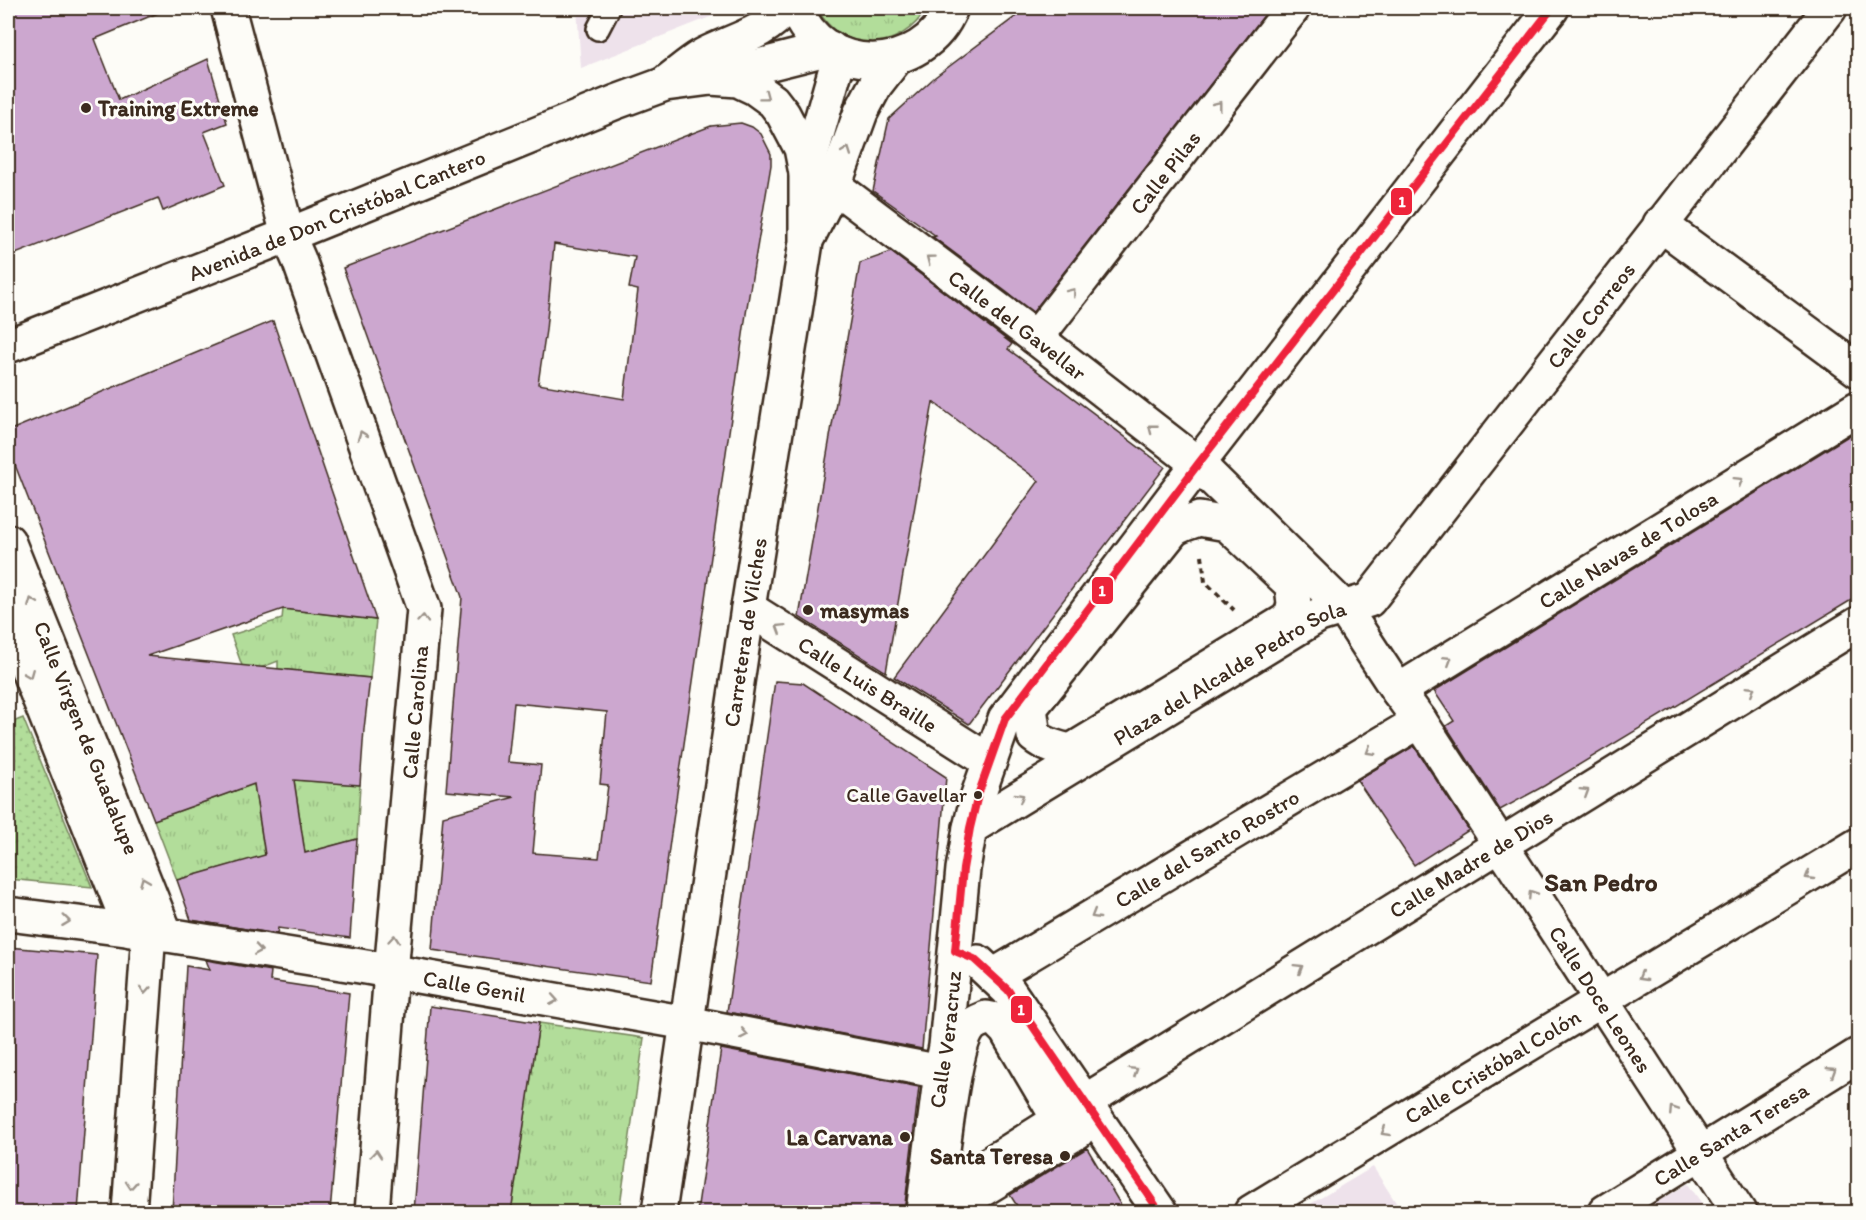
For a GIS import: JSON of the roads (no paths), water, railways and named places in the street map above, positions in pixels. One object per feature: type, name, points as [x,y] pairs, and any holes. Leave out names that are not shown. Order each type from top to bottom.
[{"type":"street","name":"Calle Carolina","points":[[228,8],[288,235],[424,609],[372,1212]]},
{"type":"street","name":"Avenida de Don Cristóbal Cantero","points":[[665,84],[700,57],[765,27],[785,8]]},
{"type":"street","points":[[796,8],[817,39],[835,51],[862,60],[885,60],[918,48],[931,38],[951,8]]},
{"type":"street","name":"Calle Pilas","points":[[1036,338],[1293,8]]},
{"type":"street","points":[[989,760],[1005,719],[1198,464],[1552,8]]},
{"type":"street","name":"Calle Correos","points":[[1343,607],[1369,600],[1830,8]]},
{"type":"street","name":"Avenida de Don Cristóbal Cantero","points":[[8,346],[665,84],[711,78],[835,51]]},
{"type":"street","name":"Carretera de Vilches","points":[[659,1212],[748,608],[806,242],[820,179],[835,51]]},
{"type":"street","name":"Carretera de Vilches","points":[[820,179],[876,84],[897,57]]},
{"type":"street","points":[[711,78],[738,80],[755,88],[772,101],[783,114],[820,179]]},
{"type":"street","name":"Calle del Gavellar","points":[[820,179],[1036,338],[1198,464]]},
{"type":"street","points":[[1660,224],[1858,370]]},
{"type":"street","name":"Calle Navas de Tolosa","points":[[1398,691],[1858,408]]},
{"type":"street","name":"Plaza del Alcalde Pedro Sola","points":[[970,828],[1319,615],[1343,607],[1198,464]]},
{"type":"street","points":[[1199,519],[1227,524],[1292,585],[1294,604],[1287,620],[1071,751],[1058,749],[1034,736],[1030,708],[1172,531],[1179,525],[1199,519]]},
{"type":"street","name":"Calle Virgen de Guadalupe","points":[[8,541],[149,932],[129,1212]]},
{"type":"street","name":"Calle Doce Leones","points":[[1343,607],[1420,721],[1739,1212]]},
{"type":"street","name":"Calle Luis Braille","points":[[748,608],[989,760]]},
{"type":"street","name":"Calle Virgen de Guadalupe","points":[[8,620],[149,932]]},
{"type":"street","name":"Calle Madre de Dios","points":[[928,1205],[1071,1111],[1858,624]]},
{"type":"street","points":[[1005,719],[1011,738],[1025,754],[1041,766],[1063,771]]},
{"type":"street","name":"Calle del Santo Rostro","points":[[993,976],[1420,721]]},
{"type":"street","name":"Calle Veracruz","points":[[928,1205],[963,869],[970,828],[989,760]]},
{"type":"street","name":"Calle Cristóbal Colón","points":[[1251,1212],[1858,845]]},
{"type":"street","name":"Calle Genil","points":[[8,914],[149,932],[391,972],[687,1023],[941,1072]]},
{"type":"street","points":[[955,951],[974,958],[1008,990],[1071,1111]]},
{"type":"street","points":[[928,1205],[962,1040],[971,1026],[986,1018],[996,1020],[1006,1030],[1071,1111],[1160,1212]]},
{"type":"street","name":"Calle Santa Teresa","points":[[1605,1212],[1858,1055]]},
{"type":"lane","points":[[598,29],[609,8]]},
{"type":"place","name":"Training Extreme","points":[[86,108]]},
{"type":"place","name":"masymas","points":[[808,610]]},
{"type":"place","name":"Calle Gavellar","points":[[978,795]]},
{"type":"place","name":"La Carvana","points":[[905,1137]]},
{"type":"place","name":"Santa Teresa","points":[[1065,1156]]},
{"type":"district","name":"San Pedro","points":[[1601,882]]}]
